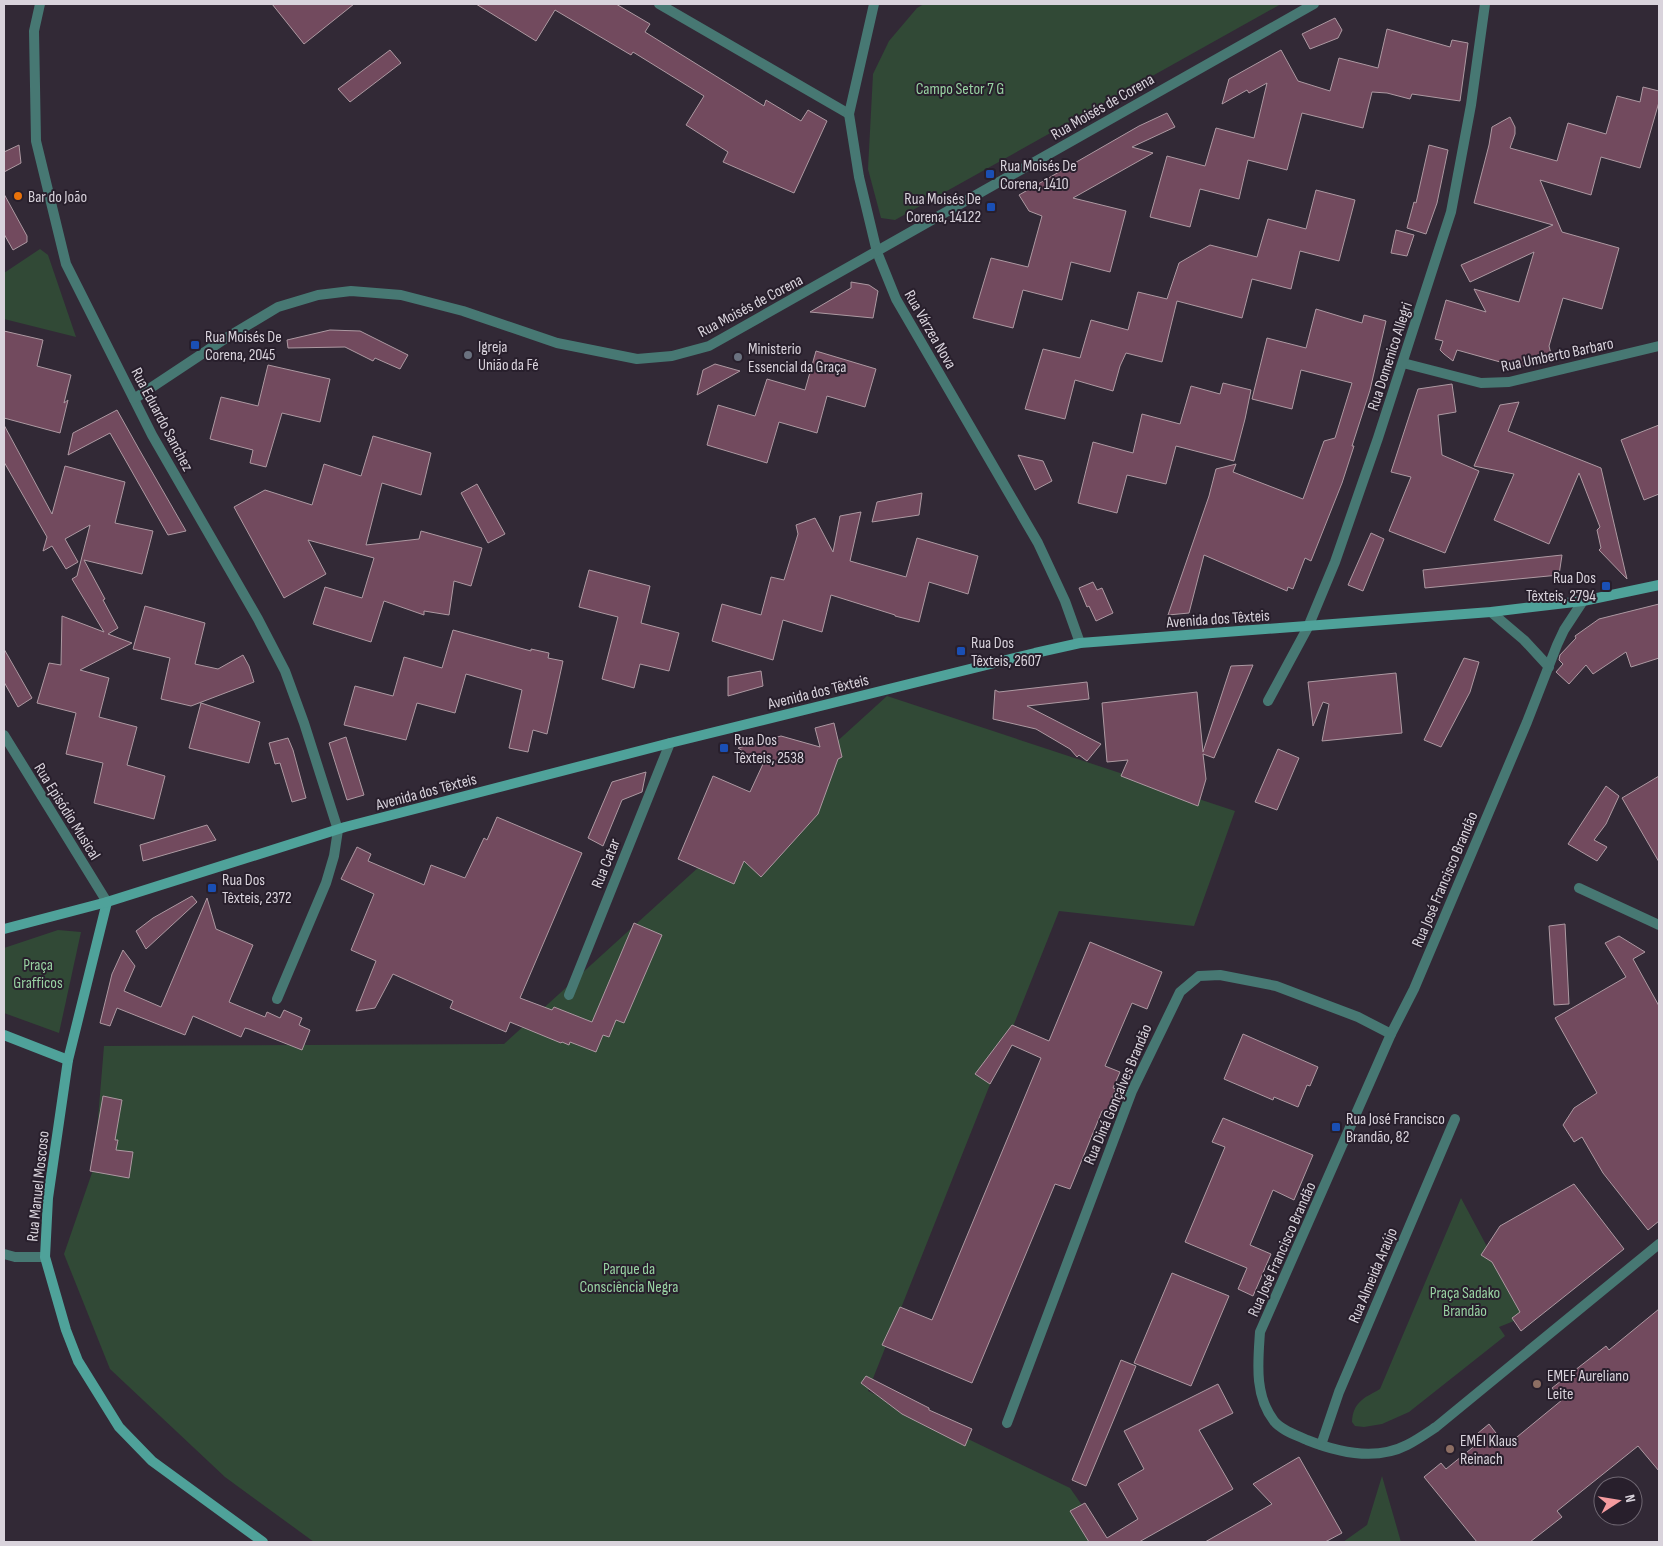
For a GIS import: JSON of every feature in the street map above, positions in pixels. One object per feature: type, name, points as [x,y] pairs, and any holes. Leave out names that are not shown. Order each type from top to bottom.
[{"type":"street","name":"Rua Eduardo Sanchez","points":[[40,4],[34,31],[36,141],[66,264],[152,435],[258,620],[285,671],[304,723],[338,830]]},
{"type":"street","points":[[659,4],[849,114]]},
{"type":"street","name":"Rua Várzea Nova","points":[[874,4],[849,114],[859,177],[878,252],[896,299],[1038,543],[1064,600],[1080,643]]},
{"type":"street","name":"Rua Moisés de Corena","points":[[134,399],[278,306],[318,296],[351,291],[401,294],[463,311],[557,343],[637,359],[672,356],[709,346],[1314,4]]},
{"type":"street","name":"Rua Domenico Allegri","points":[[1268,701],[1308,627],[1335,562],[1403,363],[1451,212],[1471,105],[1485,4]]},
{"type":"street","name":"Rua Umberto Barbaro","points":[[1403,363],[1482,382],[1509,382],[1659,346]]},
{"type":"street","name":"Avenida dos Têxteis","points":[[4,928],[108,902],[338,830],[670,743],[1080,643],[1491,612],[1583,601],[1659,584]]},
{"type":"street","name":"Rua José Francisco Brandão","points":[[1583,601],[1564,630],[1414,990],[1391,1034],[1260,1332],[1257,1373],[1262,1397],[1274,1422],[1291,1433],[1321,1445],[1350,1453],[1378,1454],[1406,1446],[1436,1427],[1659,1244]]},
{"type":"street","points":[[1491,612],[1524,640],[1550,667]]},
{"type":"street","name":"Rua Episódio Musical","points":[[4,735],[108,902]]},
{"type":"street","name":"Rua Catar","points":[[569,995],[670,743]]},
{"type":"street","points":[[277,999],[326,883],[334,856],[338,830]]},
{"type":"street","points":[[1579,888],[1659,926]]},
{"type":"street","name":"Rua Manuel Moscoso","points":[[108,902],[68,1060],[48,1198],[45,1257],[66,1330],[78,1361],[119,1427],[152,1461],[263,1542]]},
{"type":"street","name":"Rua Diná Gonçalves Brandão","points":[[1007,1423],[1132,1091],[1180,992],[1199,976],[1220,975],[1276,986],[1358,1017],[1391,1034]]},
{"type":"street","points":[[4,1035],[68,1060]]},
{"type":"street","name":"Rua Almeida Araújo","points":[[1321,1445],[1338,1392],[1455,1119]]},
{"type":"street","points":[[4,1254],[15,1257],[45,1257]]},
{"type":"green space","name":"Campo Setor 7 G","points":[[924,4],[1281,4],[895,220],[881,218],[868,169],[873,74],[889,41],[917,8]]},
{"type":"green space","points":[[40,249],[48,255],[76,337],[4,319],[4,273]]},
{"type":"green space","name":"Parque da Consciência Negra","points":[[887,696],[1235,811],[1194,926],[1059,911],[868,1391],[1070,1488],[1108,1542],[314,1542],[225,1477],[110,1369],[64,1254],[94,1167],[104,1046],[504,1044]]},
{"type":"green space","name":"Praça Grafficos","points":[[58,930],[81,932],[59,1033],[4,1013],[4,948]]},
{"type":"green space","name":"Praça Sadako Brandão","points":[[1461,1198],[1523,1314],[1514,1321],[1499,1327],[1505,1336],[1409,1412],[1382,1424],[1364,1427],[1355,1426],[1352,1422],[1357,1405],[1364,1398],[1380,1389]]},
{"type":"green space","points":[[1382,1476],[1401,1542],[1343,1542],[1367,1525]]},
{"type":"building","points":[[272,4],[354,4],[304,44]]},
{"type":"building","points":[[476,4],[616,4],[650,24],[645,32],[764,106],[766,100],[801,121],[808,110],[827,121],[794,193],[723,162],[728,152],[686,125],[704,96],[633,52],[631,55],[555,10],[536,41]]},
{"type":"building","points":[[1335,18],[1342,30],[1338,38],[1310,49],[1302,34]]},
{"type":"building","points":[[1387,29],[1450,47],[1452,40],[1468,43],[1460,101],[1412,94],[1410,99],[1387,93],[1372,92],[1363,128],[1302,113],[1287,170],[1248,160],[1239,199],[1200,189],[1190,227],[1150,217],[1167,156],[1205,166],[1216,128],[1254,138],[1267,83],[1249,93],[1247,90],[1222,104],[1229,79],[1281,50],[1298,81],[1330,91],[1339,58],[1378,68]]},
{"type":"building","points":[[390,50],[401,63],[350,102],[338,89]]},
{"type":"building","points":[[1643,87],[1659,91],[1659,102],[1640,168],[1601,157],[1591,195],[1540,180],[1562,232],[1619,248],[1602,309],[1563,298],[1549,346],[1552,358],[1512,369],[1511,365],[1457,350],[1453,361],[1440,350],[1443,341],[1435,339],[1446,300],[1486,312],[1474,289],[1519,302],[1534,252],[1470,282],[1461,265],[1553,225],[1474,203],[1492,127],[1510,117],[1515,127],[1515,134],[1510,148],[1557,161],[1568,123],[1606,134],[1617,96],[1640,102]]},
{"type":"building","points":[[1167,113],[1175,127],[1132,147],[1153,153],[1073,198],[1126,211],[1110,272],[1071,262],[1062,300],[1023,290],[1013,328],[973,318],[991,258],[1028,267],[1042,216],[1029,211],[1019,195],[1139,126]]},
{"type":"building","points":[[19,145],[21,163],[4,172],[4,152]]},
{"type":"building","points":[[1429,145],[1448,150],[1437,203],[1426,234],[1407,228],[1414,202],[1416,203]]},
{"type":"building","points":[[1316,190],[1355,200],[1339,261],[1300,251],[1291,289],[1252,279],[1242,318],[1177,301],[1162,362],[1126,353],[1113,391],[1075,380],[1065,419],[1025,409],[1043,349],[1080,358],[1091,320],[1128,330],[1138,292],[1167,299],[1179,263],[1210,245],[1257,257],[1268,219],[1306,229]]},
{"type":"building","points":[[4,194],[27,236],[27,242],[13,250],[4,234]]},
{"type":"building","points":[[1396,230],[1414,235],[1407,256],[1391,253]]},
{"type":"building","points":[[851,282],[869,285],[878,291],[873,318],[810,312],[851,288]]},
{"type":"building","points":[[1316,309],[1362,323],[1364,315],[1386,321],[1370,390],[1352,446],[1354,446],[1342,483],[1311,561],[1305,558],[1293,589],[1288,587],[1287,591],[1204,555],[1189,613],[1168,615],[1209,496],[1216,469],[1236,464],[1233,472],[1303,499],[1324,441],[1335,438],[1352,383],[1301,370],[1292,409],[1252,399],[1267,338],[1306,348]]},
{"type":"building","points":[[330,330],[360,331],[408,355],[400,369],[375,358],[373,361],[345,347],[288,348],[287,340]]},
{"type":"building","points":[[4,331],[43,340],[37,366],[71,375],[64,403],[68,400],[60,433],[4,418]]},
{"type":"building","points":[[816,351],[876,369],[865,407],[827,396],[817,433],[779,422],[767,463],[707,445],[718,405],[755,416],[767,379],[805,390]]},
{"type":"building","points":[[715,364],[740,371],[697,395],[703,370]]},
{"type":"building","points":[[268,365],[330,379],[320,422],[282,413],[266,467],[250,463],[253,450],[210,439],[221,397],[258,406]]},
{"type":"building","points":[[1223,383],[1251,390],[1234,461],[1176,446],[1166,484],[1127,475],[1117,513],[1078,503],[1093,442],[1133,453],[1142,414],[1180,424],[1191,386],[1220,394]]},
{"type":"building","points":[[1452,384],[1456,412],[1438,415],[1442,455],[1479,471],[1445,553],[1389,531],[1411,477],[1391,472],[1418,389]]},
{"type":"building","points":[[1519,402],[1508,431],[1601,468],[1627,579],[1599,550],[1601,548],[1597,530],[1600,527],[1579,473],[1549,544],[1494,520],[1514,474],[1474,466],[1500,405]]},
{"type":"building","points":[[117,410],[186,531],[168,535],[110,433],[68,455],[73,433]]},
{"type":"building","points":[[4,425],[52,514],[65,466],[125,482],[115,523],[153,531],[142,574],[84,560],[118,628],[108,634],[132,643],[80,670],[109,678],[99,717],[137,727],[127,765],[165,776],[154,819],[94,803],[103,763],[66,754],[76,713],[37,703],[49,663],[61,665],[62,616],[104,632],[72,579],[77,576],[90,525],[65,539],[78,562],[66,569],[52,546],[43,551],[47,537],[4,462]]},
{"type":"building","points":[[1659,425],[1659,494],[1644,500],[1621,440]]},
{"type":"building","points":[[373,436],[431,453],[421,495],[382,483],[366,545],[419,539],[421,531],[482,548],[471,586],[454,581],[449,615],[424,611],[424,615],[384,601],[371,642],[313,624],[325,587],[362,598],[374,558],[308,540],[326,574],[284,598],[234,507],[265,490],[312,505],[324,464],[361,476]]},
{"type":"building","points":[[1018,455],[1043,461],[1052,481],[1035,490]]},
{"type":"building","points":[[477,484],[505,534],[488,543],[461,493]]},
{"type":"building","points":[[922,493],[919,515],[872,522],[877,502]]},
{"type":"building","points":[[861,512],[850,561],[906,577],[917,538],[978,556],[968,594],[929,582],[919,622],[831,595],[822,632],[783,620],[773,660],[712,641],[722,604],[761,615],[771,577],[784,580],[798,534],[796,525],[815,518],[833,552],[840,516]]},
{"type":"building","points":[[1371,533],[1384,539],[1363,591],[1348,585]]},
{"type":"building","points":[[1562,555],[1559,575],[1425,588],[1423,570]]},
{"type":"building","points":[[589,570],[650,586],[641,623],[679,633],[669,671],[640,664],[634,688],[602,679],[618,617],[579,607]]},
{"type":"building","points":[[1093,582],[1097,590],[1102,588],[1113,613],[1096,621],[1089,606],[1087,607],[1079,588]]},
{"type":"building","points":[[1659,604],[1659,658],[1631,667],[1626,652],[1593,674],[1586,665],[1569,684],[1556,672],[1563,664],[1559,660],[1560,655],[1576,638],[1575,636],[1599,619]]},
{"type":"building","points":[[145,606],[205,623],[195,664],[218,669],[243,655],[254,682],[191,706],[161,699],[170,658],[133,649]]},
{"type":"building","points":[[453,630],[531,651],[531,649],[549,653],[548,658],[563,661],[547,734],[533,730],[528,752],[509,748],[522,690],[466,674],[455,713],[417,703],[406,740],[344,725],[355,686],[393,696],[404,657],[442,668]]},
{"type":"building","points":[[4,649],[32,698],[18,707],[4,682]]},
{"type":"building","points":[[1464,658],[1479,662],[1470,692],[1441,747],[1424,740]]},
{"type":"building","points":[[1253,665],[1214,758],[1203,754],[1206,779],[1198,806],[1121,776],[1128,760],[1107,762],[1102,703],[1197,692],[1203,752],[1231,666]]},
{"type":"building","points":[[761,671],[763,686],[728,696],[728,677]]},
{"type":"building","points":[[1396,673],[1402,733],[1322,741],[1329,704],[1323,702],[1313,726],[1308,682]]},
{"type":"building","points":[[1087,682],[1089,699],[1027,706],[1101,744],[1087,761],[1079,755],[1077,757],[1070,749],[1036,729],[993,719],[995,690],[999,692]]},
{"type":"building","points":[[201,703],[260,722],[249,763],[189,748]]},
{"type":"building","points":[[834,723],[842,757],[838,759],[818,814],[761,877],[744,861],[734,884],[678,859],[713,776],[750,792],[763,764],[738,748],[781,736],[820,747],[815,728]]},
{"type":"building","points":[[346,737],[364,795],[347,800],[329,743]]},
{"type":"building","points":[[288,738],[306,798],[292,802],[280,763],[275,764],[269,743]]},
{"type":"building","points":[[1278,749],[1299,758],[1277,810],[1255,802]]},
{"type":"building","points":[[646,772],[642,792],[622,800],[603,846],[588,838],[612,782]]},
{"type":"building","points":[[1659,776],[1659,862],[1622,798]]},
{"type":"building","points":[[1606,786],[1619,796],[1606,824],[1594,840],[1607,847],[1597,861],[1568,844]]},
{"type":"building","points":[[497,817],[582,853],[520,998],[552,1010],[554,1007],[592,1022],[634,923],[662,935],[624,1023],[616,1020],[609,1037],[603,1035],[596,1052],[570,1042],[569,1045],[561,1043],[510,1022],[506,1032],[450,1008],[453,1001],[393,974],[375,1008],[356,1011],[376,961],[351,950],[374,894],[341,879],[357,847],[371,854],[368,861],[424,885],[431,865],[465,878],[484,838],[487,840]]},
{"type":"building","points":[[207,825],[216,840],[143,861],[140,845]]},
{"type":"building","points":[[192,896],[197,902],[146,949],[136,931],[153,918]]},
{"type":"building","points":[[207,898],[216,929],[253,945],[229,1002],[265,1017],[267,1012],[280,1018],[284,1010],[302,1018],[299,1025],[310,1030],[302,1050],[245,1028],[241,1037],[193,1016],[185,1035],[117,1008],[110,1026],[100,1023],[112,974],[123,950],[135,966],[124,991],[161,1007]]},
{"type":"building","points":[[1565,924],[1569,1004],[1554,1005],[1549,926]]},
{"type":"building","points":[[1619,936],[1645,952],[1633,959],[1659,1006],[1659,1221],[1648,1230],[1603,1173],[1582,1137],[1574,1142],[1563,1125],[1574,1108],[1597,1093],[1555,1018],[1626,977],[1605,943]]},
{"type":"building","points":[[1090,942],[1162,972],[1147,1009],[1132,1003],[1105,1066],[1120,1072],[1113,1088],[1116,1089],[1112,1097],[1119,1100],[1112,1115],[1102,1111],[1070,1189],[1055,1184],[972,1383],[882,1345],[900,1307],[932,1320],[1041,1058],[1012,1045],[990,1084],[975,1074],[1012,1025],[1049,1041]]},
{"type":"building","points":[[1243,1034],[1318,1067],[1310,1086],[1307,1085],[1298,1107],[1274,1097],[1273,1100],[1224,1079]]},
{"type":"building","points":[[103,1096],[122,1100],[115,1140],[118,1140],[116,1150],[133,1152],[129,1178],[90,1171]]},
{"type":"building","points":[[1223,1118],[1313,1155],[1294,1200],[1273,1190],[1250,1245],[1271,1254],[1253,1296],[1238,1289],[1247,1268],[1185,1242],[1225,1147],[1212,1142]]},
{"type":"building","points":[[1574,1184],[1624,1249],[1521,1331],[1512,1318],[1520,1312],[1492,1262],[1481,1255],[1500,1226]]},
{"type":"building","points":[[1172,1273],[1229,1296],[1191,1386],[1134,1363]]},
{"type":"building","points":[[1659,1309],[1659,1471],[1638,1446],[1601,1476],[1593,1476],[1593,1482],[1557,1511],[1562,1517],[1530,1542],[1477,1542],[1424,1477],[1441,1463],[1446,1469],[1477,1444],[1472,1438],[1489,1424],[1506,1446],[1562,1400],[1552,1388],[1606,1346],[1609,1350]]},
{"type":"building","points":[[1121,1360],[1136,1366],[1086,1486],[1072,1480]]},
{"type":"building","points":[[866,1376],[929,1408],[929,1410],[972,1429],[965,1446],[902,1414],[861,1383]]},
{"type":"building","points":[[1218,1384],[1233,1413],[1199,1430],[1233,1489],[1139,1542],[1089,1542],[1070,1511],[1085,1503],[1107,1538],[1138,1519],[1118,1484],[1144,1469],[1124,1431]]},
{"type":"building","points":[[1299,1457],[1342,1533],[1325,1542],[1205,1542],[1272,1504],[1253,1484]]},
{"type":"place","name":"Rua Moisés De Corena, 1410","points":[[990,174]]},
{"type":"place","name":"Bar do João","points":[[18,196]]},
{"type":"place","name":"Rua Moisés De Corena, 14122","points":[[991,207]]},
{"type":"place","name":"Rua Moisés De Corena, 2045","points":[[195,345]]},
{"type":"place","name":"Igreja União da Fé","points":[[468,355]]},
{"type":"place","name":"Ministerio Essencial da Graça","points":[[738,357]]},
{"type":"place","name":"Rua Dos Têxteis, 2794","points":[[1606,586]]},
{"type":"place","name":"Rua Dos Têxteis, 2607","points":[[961,651]]},
{"type":"place","name":"Rua Dos Têxteis, 2538","points":[[724,748]]},
{"type":"place","name":"Rua Dos Têxteis, 2372","points":[[212,888]]},
{"type":"place","name":"Rua José Francisco Brandão, 82","points":[[1336,1127]]},
{"type":"place","name":"EMEF Aureliano Leite","points":[[1537,1384]]},
{"type":"place","name":"EMEI Klaus Reinach","points":[[1450,1449]]}]
